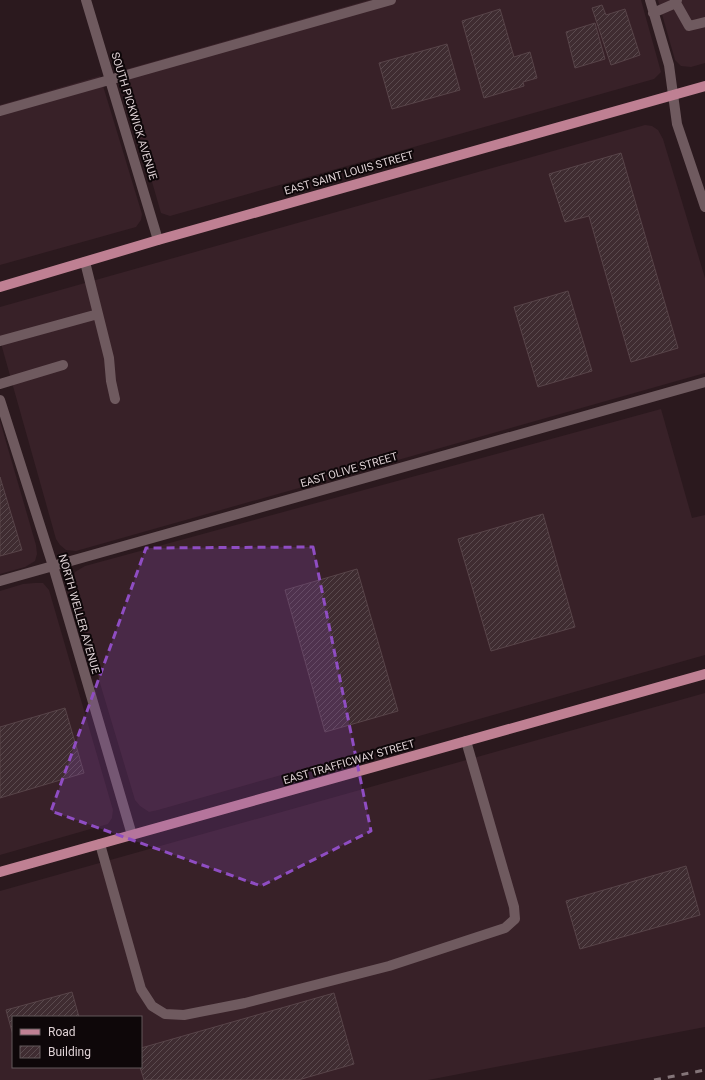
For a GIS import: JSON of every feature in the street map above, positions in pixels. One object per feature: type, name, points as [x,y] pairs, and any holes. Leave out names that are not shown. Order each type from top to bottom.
[{"type":"main road","name":"EAST SAINT LOUIS STREET","points":[[0,287],[158,240],[705,86]]},
{"type":"main road","name":"EAST TRAFFICWAY STREET","points":[[0,872],[705,674]]},
{"type":"street","name":"SOUTH PICKWICK AVENUE","points":[[86,0],[158,240]]},
{"type":"street","points":[[0,111],[391,0]]},
{"type":"street","points":[[650,0],[668,65],[674,94],[677,124],[705,208]]},
{"type":"street","points":[[653,13],[677,1],[689,26],[705,22]]},
{"type":"street","points":[[84,262],[110,358],[111,380],[115,399]]},
{"type":"street","points":[[0,341],[98,314]]},
{"type":"street","points":[[0,384],[63,365]]},
{"type":"street","name":"EAST OLIVE STREET","points":[[0,581],[705,382]]},
{"type":"street","name":"NORTH WELLER AVENUE","points":[[0,400],[53,566],[132,835]]},
{"type":"street","points":[[100,844],[140,989],[152,1006],[165,1014],[184,1015],[245,1002],[389,966],[505,928],[515,919],[514,907],[466,741]]},
{"type":"highlighted area","points":[[313,547],[371,831],[261,886],[51,811],[146,548]]},
{"type":"shaded area","points":[[369,0],[641,0],[661,72],[654,79],[170,216],[161,213],[120,71]]},
{"type":"shaded area","points":[[658,0],[705,0],[705,63],[691,67],[681,66],[675,60]]},
{"type":"shaded area","points":[[100,76],[142,214],[141,220],[136,227],[0,265],[0,105]]},
{"type":"shaded area","points":[[645,125],[652,126],[658,130],[663,139],[705,278],[705,373],[76,551],[66,550],[60,545],[56,539],[0,340],[0,307]]},
{"type":"shaded area","points":[[661,409],[692,518],[705,515],[705,655],[158,810],[149,812],[140,806],[135,800],[73,593],[72,583],[75,572],[85,566]]},
{"type":"shaded area","points":[[0,421],[36,545],[37,554],[35,561],[25,567],[0,574]]},
{"type":"shaded area","points":[[43,583],[49,590],[113,810],[112,818],[108,824],[0,855],[0,591],[23,584]]},
{"type":"shaded area","points":[[705,693],[705,1027],[428,1080],[0,1080],[0,891]]},
{"type":"building","points":[[602,5],[606,15],[625,9],[640,55],[611,65],[592,8]]},
{"type":"building","points":[[500,9],[514,57],[530,52],[537,78],[523,82],[524,86],[484,98],[462,21]]},
{"type":"building","points":[[595,23],[605,59],[575,68],[566,32]]},
{"type":"building","points":[[447,44],[460,90],[392,109],[379,63]]},
{"type":"building","points":[[621,153],[678,348],[631,362],[589,216],[565,222],[549,174]]},
{"type":"building","points":[[568,291],[592,371],[538,387],[514,307]]},
{"type":"building","points":[[0,477],[22,550],[0,556]]},
{"type":"building","points":[[543,514],[575,627],[491,651],[458,539]]},
{"type":"building","points":[[357,569],[398,711],[325,732],[285,590]]},
{"type":"building","points":[[65,708],[84,773],[0,798],[0,727]]},
{"type":"building","points":[[686,866],[700,915],[580,949],[566,901]]},
{"type":"building","points":[[72,992],[79,1016],[12,1016],[12,1031],[6,1010]]},
{"type":"building","points":[[334,993],[354,1064],[298,1080],[144,1080],[140,1068],[142,1068],[142,1048]]},
{"type":"railway","points":[[654,1080],[705,1070]]}]
